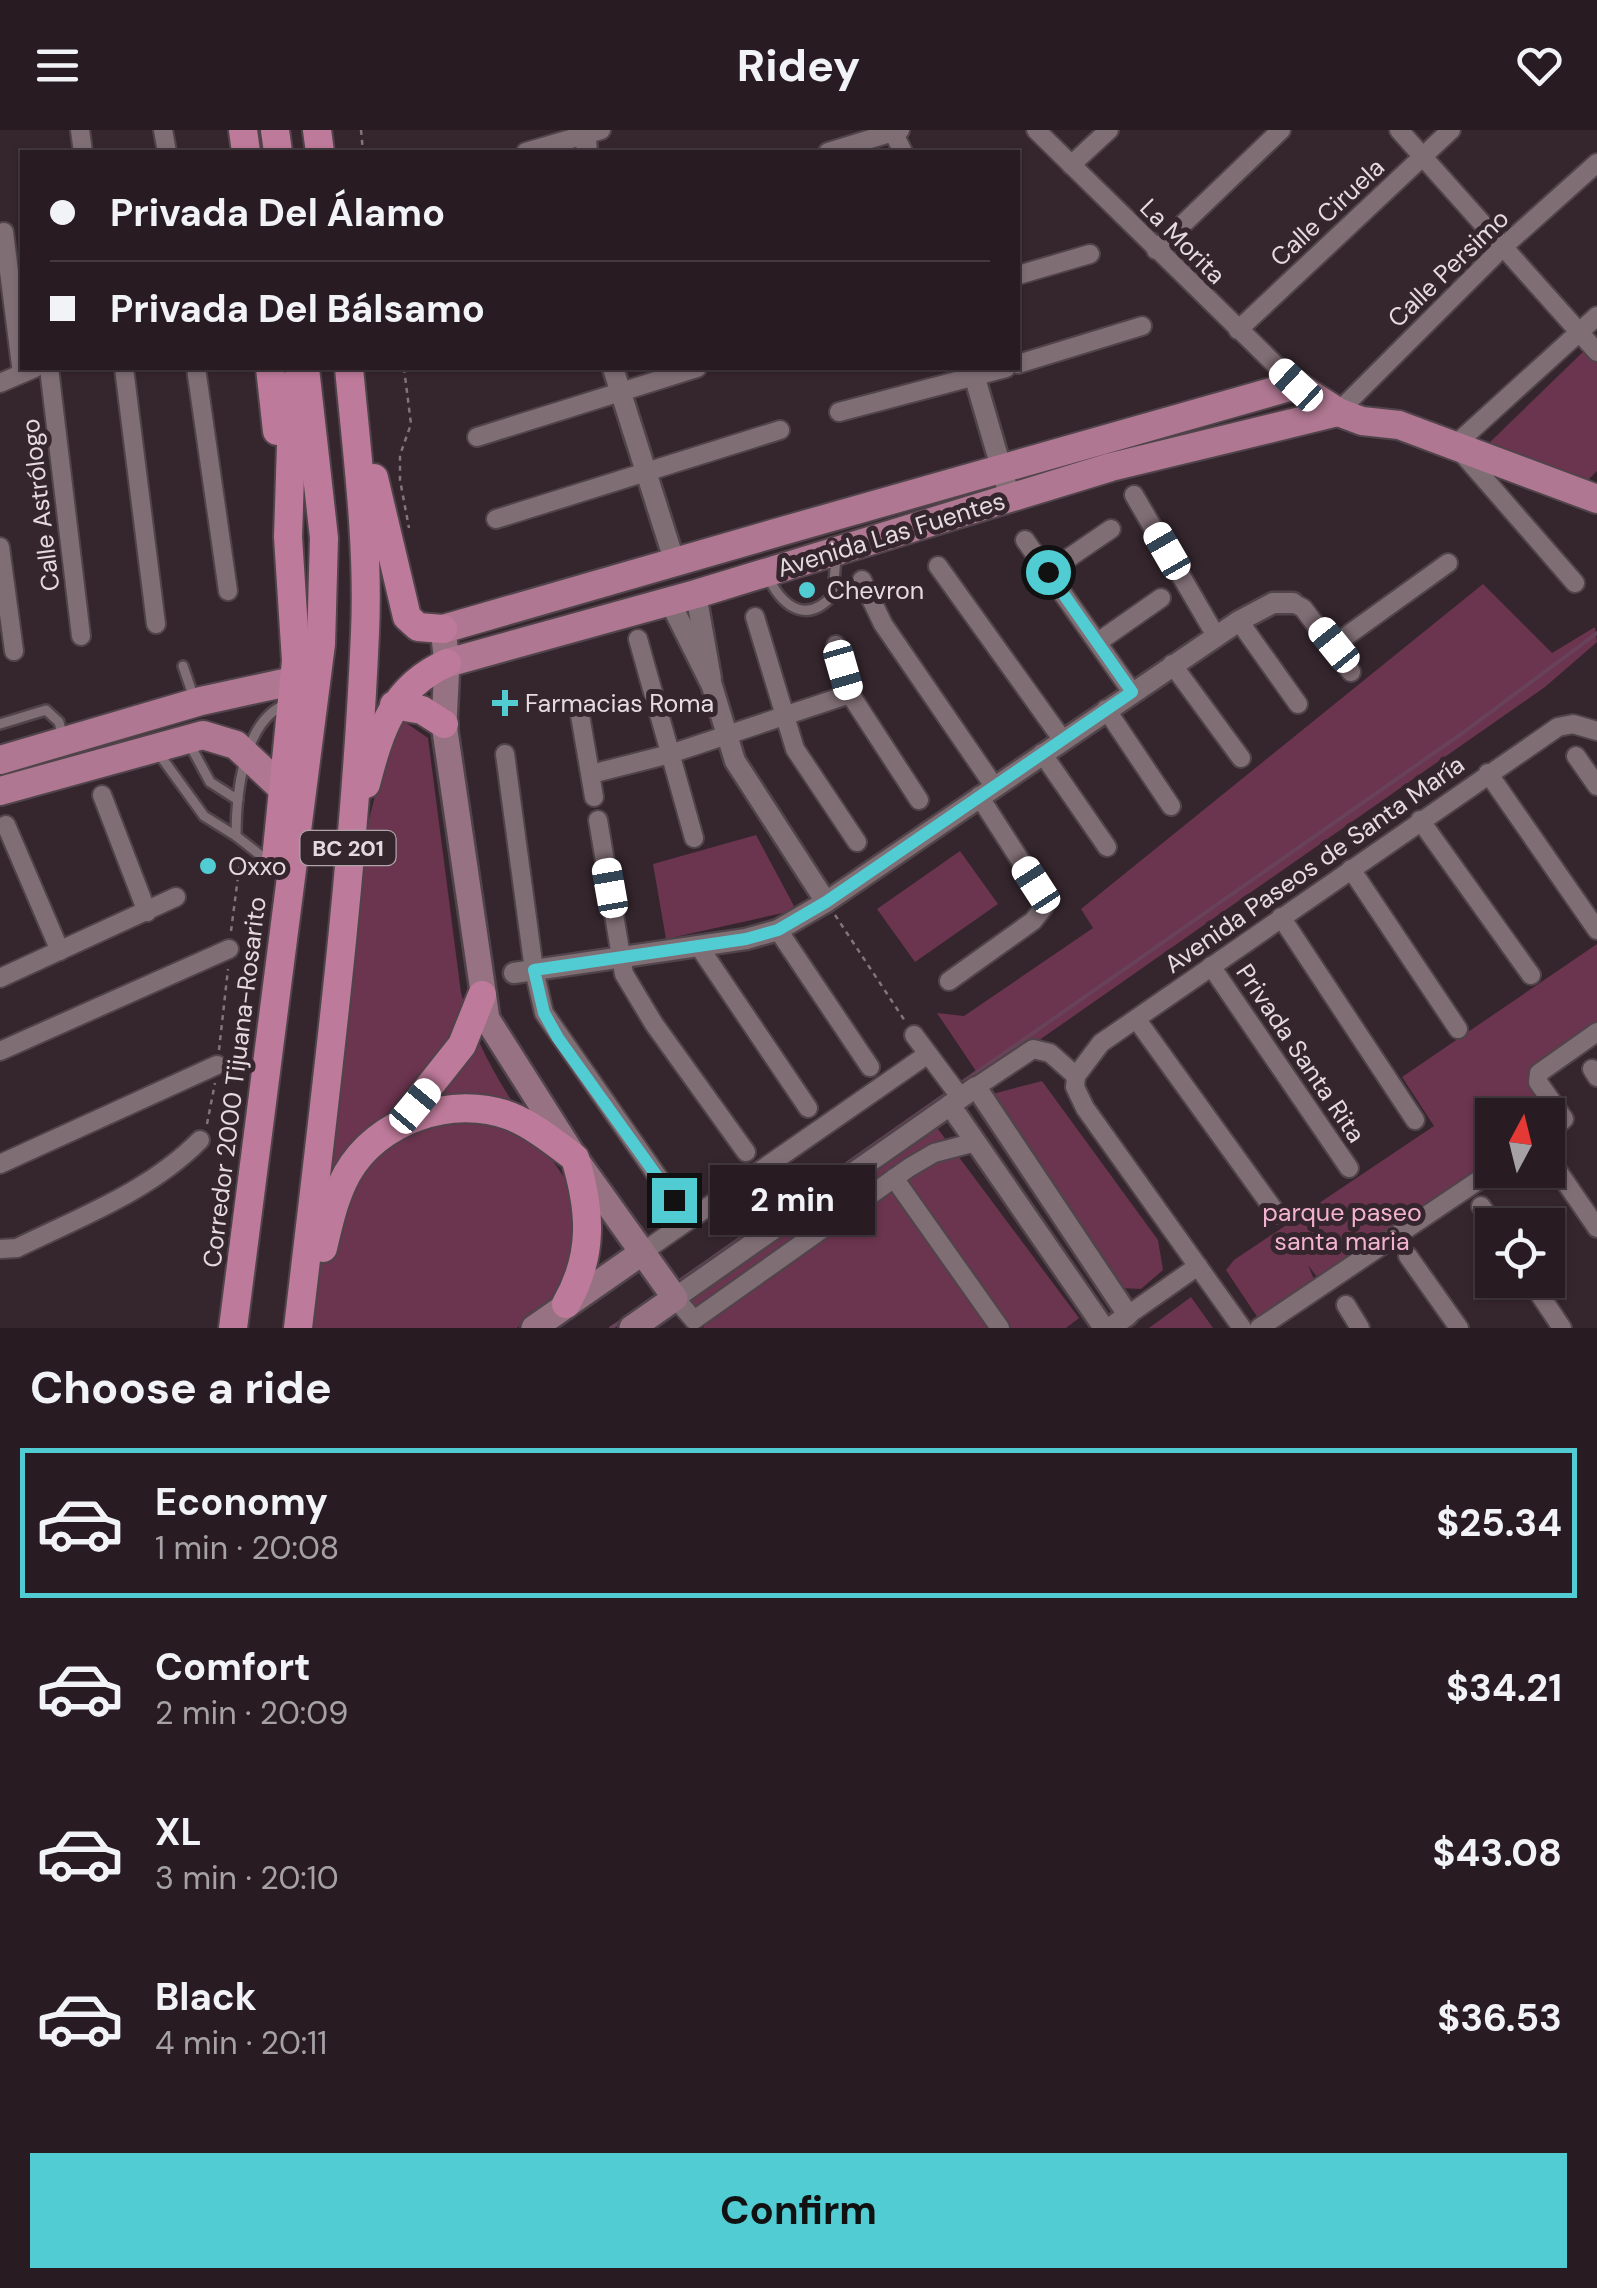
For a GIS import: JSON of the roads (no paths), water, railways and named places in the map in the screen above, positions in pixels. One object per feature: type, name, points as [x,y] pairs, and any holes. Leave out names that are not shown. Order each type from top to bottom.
[{"type":"highway","points":[[270,370],[296,629],[275,866],[274,996]]},
{"type":"highway","points":[[288,537],[293,370]]},
{"type":"highway","name":"Corredor 2000 Tijuana-Rosarito","points":[[233,1328],[274,996],[317,696],[324,538],[305,370]]},
{"type":"highway","points":[[350,370],[402,605],[418,626],[444,630]]},
{"type":"highway","name":"BC 201","points":[[298,1328],[336,1002],[365,631],[364,530],[350,370]]},
{"type":"highway","points":[[348,854],[379,734],[394,705],[416,680],[447,663]]},
{"type":"highway","points":[[394,705],[422,710],[444,724]]},
{"type":"highway","points":[[306,1328],[333,1204],[359,1158],[397,1127],[462,1045],[482,995]]},
{"type":"highway","points":[[397,1127],[441,1109],[489,1109],[514,1117],[575,1158],[585,1192],[590,1236],[578,1284],[566,1304]]},
{"type":"main road","points":[[1296,385],[1338,412],[1362,421],[1399,425],[1593,491]]},
{"type":"main road","name":"Avenida Las Fuentes","points":[[447,663],[678,585],[770,536],[1296,385]]},
{"type":"main road","name":"Avenida Las Fuentes","points":[[444,630],[557,596],[765,572],[1111,468],[1338,412]]},
{"type":"main road","points":[[444,630],[444,724],[482,995],[495,1036],[645,1260],[673,1295],[632,1328]]},
{"type":"main road","points":[[0,760],[196,702],[292,691]]},
{"type":"main road","points":[[0,791],[186,738],[215,735],[249,755],[282,788]]},
{"type":"main road","points":[[534,1328],[566,1304],[645,1260]]},
{"type":"street","name":"La Morita","points":[[1036,130],[1296,385]]},
{"type":"street","points":[[1071,165],[1109,130]]},
{"type":"street","points":[[1156,250],[1281,130]]},
{"type":"street","points":[[1398,130],[1597,352]]},
{"type":"street","name":"Calle Ciruela","points":[[1238,330],[1450,130]]},
{"type":"street","points":[[835,150],[897,131]]},
{"type":"street","points":[[535,150],[590,137]]},
{"type":"street","name":"Calle Persimo","points":[[1338,412],[1502,248],[1597,163]]},
{"type":"street","points":[[4,232],[20,324]]},
{"type":"street","points":[[1020,274],[1090,254]]},
{"type":"street","points":[[1575,584],[1454,445],[1597,316]]},
{"type":"street","points":[[1020,363],[1142,326]]},
{"type":"street","points":[[0,384],[28,370]]},
{"type":"street","name":"Calle Astrólogo","points":[[49,370],[81,636]]},
{"type":"street","points":[[124,370],[156,624]]},
{"type":"street","points":[[196,370],[228,591]]},
{"type":"street","points":[[613,370],[728,735],[751,791],[826,902]]},
{"type":"street","points":[[478,437],[692,370]]},
{"type":"street","points":[[838,412],[973,372],[1010,498]]},
{"type":"street","points":[[496,519],[780,430]]},
{"type":"street","points":[[1134,495],[1216,636]]},
{"type":"street","points":[[1048,572],[1111,529]]},
{"type":"street","points":[[1025,540],[1132,692]]},
{"type":"street","points":[[0,547],[14,651]]},
{"type":"street","points":[[1334,645],[1448,564]]},
{"type":"street","points":[[938,566],[1062,740]]},
{"type":"street","points":[[862,580],[883,624],[986,791],[1042,894],[1044,907],[1040,915],[949,981]]},
{"type":"street","points":[[1098,642],[1161,598]]},
{"type":"street","points":[[524,971],[700,948],[778,930],[826,902],[1172,664],[1272,603],[1293,603],[1303,608],[1351,672]]},
{"type":"street","points":[[754,617],[795,749],[858,842]]},
{"type":"street","points":[[1239,621],[1298,704]]},
{"type":"street","points":[[638,639],[694,838]]},
{"type":"street","points":[[836,645],[850,694],[918,800]]},
{"type":"street","points":[[1172,664],[1241,758]]},
{"type":"street","points":[[590,774],[670,754],[850,694]]},
{"type":"street","points":[[579,709],[594,797]]},
{"type":"street","points":[[1106,709],[1171,806]]},
{"type":"street","name":"Avenida Paseos de Santa María","points":[[1076,1076],[1089,1054],[1488,773],[1558,727],[1573,724],[1597,731]]},
{"type":"street","points":[[1042,753],[1107,847]]},
{"type":"street","points":[[505,754],[524,971],[558,1038],[674,1200]]},
{"type":"street","points":[[1576,756],[1597,786]]},
{"type":"street","points":[[1488,773],[1597,930]]},
{"type":"street","points":[[102,795],[147,912]]},
{"type":"street","points":[[598,820],[621,956],[636,998],[746,1152]]},
{"type":"street","points":[[1420,820],[1532,975]]},
{"type":"street","points":[[6,825],[60,951]]},
{"type":"street","points":[[1351,869],[1458,1029]]},
{"type":"street","points":[[0,978],[176,898]]},
{"type":"street","points":[[1281,918],[1416,1120]]},
{"type":"street","points":[[778,930],[870,1066]]},
{"type":"street","points":[[700,948],[808,1108]]},
{"type":"street","points":[[0,1051],[230,949]]},
{"type":"street","name":"Privada Santa Rita","points":[[1212,966],[1349,1168]]},
{"type":"street","points":[[1137,1020],[1278,1214]]},
{"type":"street","points":[[1549,1098],[1538,1082],[1539,1073],[1597,1032]]},
{"type":"street","points":[[914,1035],[1128,1315]]},
{"type":"street","points":[[976,1142],[934,1153],[894,1178],[694,1320],[673,1295],[1032,1049],[1050,1053],[1076,1076],[1075,1086],[1085,1108],[1242,1328]]},
{"type":"street","points":[[645,1260],[932,1059]]},
{"type":"street","points":[[0,1164],[217,1065]]},
{"type":"street","points":[[960,1096],[976,1142],[1107,1328],[1198,1266]]},
{"type":"street","points":[[0,1248],[17,1248],[112,1202],[164,1171],[200,1140]]},
{"type":"street","points":[[894,1178],[1000,1328]]},
{"type":"street","points":[[1565,1182],[1597,1228]]},
{"type":"street","points":[[1260,1328],[1475,1183]]},
{"type":"street","points":[[1408,1256],[1459,1328]]},
{"type":"street","points":[[1542,1298],[1562,1328]]},
{"type":"street","points":[[1346,1305],[1360,1328]]},
{"type":"lane","points":[[765,572],[784,603],[796,611],[811,611],[833,595],[836,550]]},
{"type":"lane","points":[[184,666],[196,702]]},
{"type":"lane","points":[[240,840],[238,800],[249,755],[262,720],[292,691]]},
{"type":"lane","points":[[0,724],[46,710],[59,722],[64,740]]},
{"type":"lane","points":[[186,738],[210,782],[238,800]]},
{"type":"lane","points":[[155,747],[204,816],[275,866]]},
{"type":"lane","points":[[192,801],[210,782]]},
{"type":"waterway","points":[[960,1084],[1464,732],[1597,633]]},
{"type":"waterway","points":[[678,1282],[949,1092]]},
{"type":"waterway","points":[[611,1328],[625,1319]]},
{"type":"place","name":"Chevron","points":[[807,590]]},
{"type":"place","name":"Farmacias Roma","points":[[505,703]]},
{"type":"place","name":"Oxxo","points":[[208,866]]},
{"type":"park label","name":"parque paseo santa maria","points":[[1342,1226]]}]
